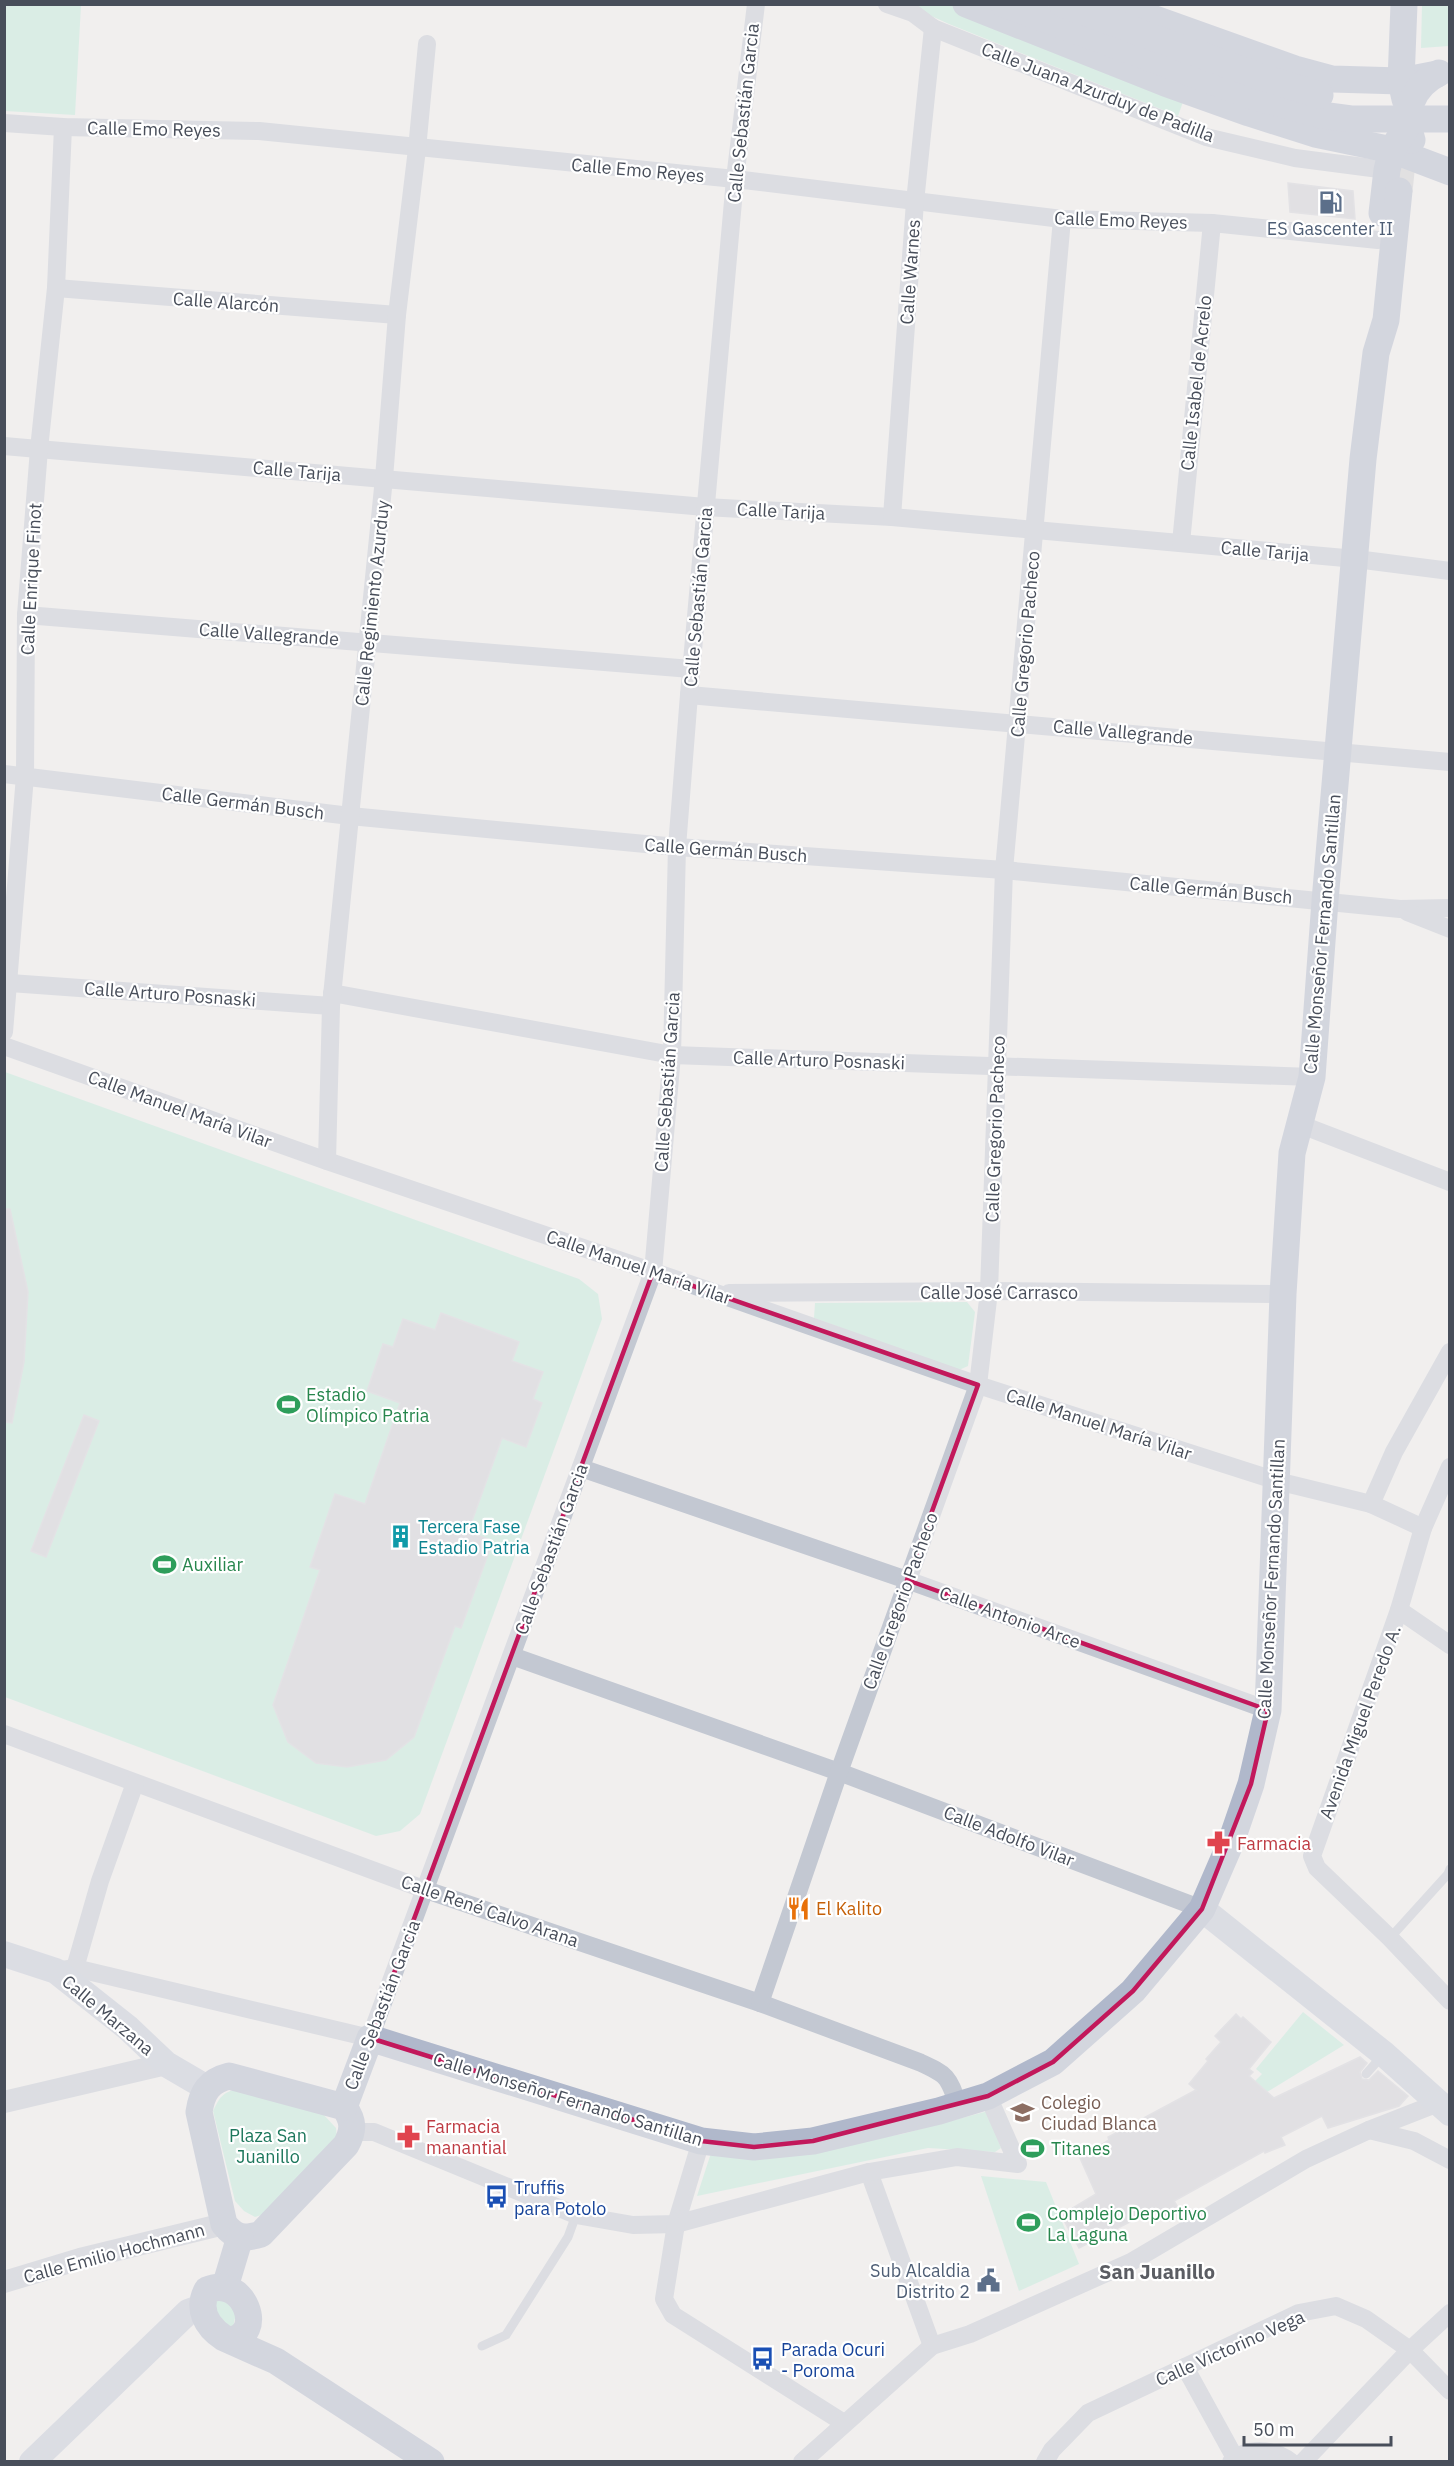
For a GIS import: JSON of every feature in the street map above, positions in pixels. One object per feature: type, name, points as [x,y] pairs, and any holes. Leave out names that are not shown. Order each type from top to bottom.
[{"type":"main road","points":[[966,4],[1165,83],[1315,134],[1393,170],[1439,169]]},
{"type":"main road","points":[[1004,4],[1245,94],[1321,115],[1351,119],[1449,119]]},
{"type":"main road","points":[[1062,4],[1299,91],[1353,101],[1449,101]]},
{"type":"main road","points":[[1113,4],[1295,69],[1332,79],[1401,81],[1443,71]]},
{"type":"main road","points":[[1404,4],[1401,81],[1408,118],[1415,149],[1439,169]]},
{"type":"main road","points":[[1414,39],[1417,4]]},
{"type":"main road","name":"Calle Monseñor Fernando Santillan","points":[[1376,353],[1372,324],[1378,240],[1393,170],[1418,87],[1443,71]]},
{"type":"main road","name":"Calle Monseñor Fernando Santillan","points":[[370,2038],[701,2140],[754,2147],[813,2141],[988,2096],[1053,2062],[1133,1990],[1202,1909],[1231,1842],[1251,1784],[1268,1710],[1283,1294],[1292,1152],[1312,1077],[1324,901],[1356,559],[1363,459],[1376,353],[1386,320],[1393,170]]},
{"type":"main road","name":"Calle Adolfo Vilar","points":[[1202,1909],[1446,2106]]},
{"type":"main road","name":"Calle Marzana","points":[[4,1954],[65,1970],[166,2064],[207,2088]]},
{"type":"main road","name":"Calle Sebastián Garcia","points":[[344,2107],[370,2038]]},
{"type":"main road","points":[[225,2286],[232,2231],[199,2112],[201,2099],[207,2088],[216,2080],[229,2076],[344,2107],[351,2117],[353,2132],[346,2145],[261,2234],[246,2239],[232,2231]]},
{"type":"main road","points":[[276,2361],[250,2319],[244,2302],[235,2292],[225,2286],[207,2290],[202,2307],[203,2315],[215,2331],[229,2340],[276,2361],[414,2457]]},
{"type":"main road","points":[[32,2462],[188,2312],[202,2307]]},
{"type":"main road","points":[[229,2340],[238,2338],[244,2333],[250,2319]]},
{"type":"street","name":"Calle Sebastián Garcia","points":[[370,2038],[653,1272],[672,1055],[677,847],[691,669],[735,179],[756,4]]},
{"type":"street","name":"Calle Juana Azurduy de Padilla","points":[[887,4],[913,13],[933,28],[1206,137],[1295,158],[1393,170]]},
{"type":"street","name":"Calle Warnes","points":[[892,517],[915,202],[933,28]]},
{"type":"street","name":"Calle Regimiento Azurduy","points":[[327,1161],[332,999],[384,478],[397,315],[427,44]]},
{"type":"street","name":"Calle Emo Reyes","points":[[4,123],[63,127],[259,131],[417,149],[735,179],[1062,219],[1212,222],[1378,240]]},
{"type":"street","name":"Calle Enrique Finot","points":[[4,1032],[10,983],[25,776],[26,615],[39,449],[56,288],[63,127]]},
{"type":"street","name":"Calle Gregorio Pacheco","points":[[760,2003],[839,1772],[978,1385],[989,1291],[1004,870],[1062,219]]},
{"type":"street","name":"Calle Isabel de Acrelo","points":[[1181,543],[1212,222]]},
{"type":"street","name":"Calle Alarcón","points":[[56,288],[397,315]]},
{"type":"street","name":"Calle Tarija","points":[[4,446],[705,507],[892,517],[1356,559],[1449,571]]},
{"type":"street","name":"Calle Vallegrande","points":[[26,615],[691,669]]},
{"type":"street","name":"Calle Vallegrande","points":[[689,695],[1018,722],[1449,762]]},
{"type":"street","name":"Calle Germán Busch","points":[[4,774],[350,816],[677,847],[1004,870],[1400,909],[1449,908]]},
{"type":"street","points":[[1400,909],[1449,929]]},
{"type":"street","name":"Calle Arturo Posnaski","points":[[10,983],[332,999],[672,1055],[1312,1077]]},
{"type":"street","name":"Calle Manuel María Vilar","points":[[4,1046],[327,1161],[978,1385],[1276,1481],[1371,1504],[1424,1528]]},
{"type":"street","points":[[1299,1124],[1449,1182]]},
{"type":"street","name":"Calle José Carrasco","points":[[716,1293],[989,1291],[1283,1294]]},
{"type":"street","points":[[1371,1504],[1394,1452],[1449,1352]]},
{"type":"street","name":"Avenida Miguel Peredo A.","points":[[1449,1467],[1424,1528],[1399,1610],[1312,1856],[1317,1868],[1390,1938],[1449,2001]]},
{"type":"street","name":"Calle Antonio Arce","points":[[581,1468],[907,1580],[1268,1710]]},
{"type":"street","points":[[1399,1610],[1449,1645]]},
{"type":"street","name":"Calle Adolfo Vilar","points":[[512,1656],[839,1772],[1202,1909]]},
{"type":"street","name":"Calle René Calvo Arana","points":[[4,1734],[426,1890],[760,2003],[943,2073],[951,2083],[958,2105]]},
{"type":"street","points":[[65,1970],[135,1783]]},
{"type":"street","name":"Calle Monseñor Fernando Santillan","points":[[65,1970],[370,2038]]},
{"type":"street","points":[[4,2102],[166,2064]]},
{"type":"street","points":[[353,2132],[374,2132],[576,2215],[633,2225],[675,2224],[869,2172],[957,2157],[1018,2164],[988,2096]]},
{"type":"street","points":[[802,2462],[932,2346],[970,2334],[1131,2262],[1306,2159],[1369,2130],[1446,2106]]},
{"type":"street","points":[[1369,2130],[1414,2141],[1449,2160]]},
{"type":"street","points":[[701,2140],[675,2224],[664,2299],[673,2315],[844,2423]]},
{"type":"street","points":[[869,2172],[932,2346]]},
{"type":"street","name":"Calle Emilio Hochmann","points":[[4,2282],[80,2259],[232,2231]]},
{"type":"street","name":"Calle Victorino Vega","points":[[1046,2462],[1052,2450],[1088,2413],[1299,2313],[1336,2306],[1366,2319],[1410,2350],[1449,2391]]},
{"type":"street","points":[[1303,2462],[1410,2350],[1449,2313]]},
{"type":"street","points":[[1185,2367],[1233,2460],[1251,2452],[1268,2451],[1291,2462]]},
{"type":"lane","points":[[1390,1938],[1448,1874],[1449,1869]]},
{"type":"lane","points":[[1366,2074],[1384,2054]]},
{"type":"lane","points":[[482,2346],[506,2335],[568,2237],[576,2215]]},
{"type":"highlighted area","points":[[653,1272],[978,1385],[907,1580],[1268,1710],[1251,1784],[1202,1909],[1133,1991],[1053,2062],[988,2096],[813,2141],[754,2147],[701,2141],[370,2038]]},
{"type":"green space","points":[[4,5],[81,5],[75,115],[5,111]]},
{"type":"green space","points":[[907,5],[955,5],[1184,99],[1178,116],[949,24]]},
{"type":"green space","points":[[1422,5],[1449,5],[1449,46],[1421,48]]},
{"type":"green space","name":"Estadio Olímpico Patria","points":[[5,1072],[579,1279],[598,1294],[602,1319],[420,1814],[400,1831],[376,1836],[5,1697]]},
{"type":"green space","points":[[967,1302],[975,1312],[968,1366],[959,1370],[814,1318],[815,1303]]},
{"type":"green space","points":[[1303,2012],[1344,2045],[1267,2092],[1255,2081],[1262,2074],[1256,2069]]},
{"type":"green space","name":"Plaza San Juanillo","points":[[237,2089],[323,2114],[336,2128],[337,2138],[271,2212],[255,2217],[244,2211],[235,2201],[213,2111],[222,2096]]},
{"type":"green space","points":[[988,2111],[1001,2148],[995,2152],[928,2148],[697,2196],[711,2153],[781,2156],[902,2134]]},
{"type":"green space","name":"Complejo Deportivo La Laguna","points":[[981,2176],[1046,2182],[1079,2264],[1019,2291]]},
{"type":"green space","points":[[225,2298],[236,2313],[233,2328],[220,2322],[213,2302]]},
{"type":"building","points":[[1288,183],[1353,191],[1355,219],[1290,212]]},
{"type":"building","points":[[4,1209],[10,1209],[28,1292],[24,1362],[12,1423],[4,1422]]},
{"type":"building","name":"Tercera Fase Estadio Patria","points":[[441,1313],[519,1342],[512,1361],[543,1372],[533,1399],[542,1403],[526,1447],[502,1438],[468,1532],[493,1541],[461,1628],[455,1626],[414,1737],[386,1760],[347,1767],[316,1763],[288,1742],[273,1705],[320,1570],[310,1567],[335,1494],[365,1504],[400,1403],[367,1391],[383,1344],[393,1347],[403,1319],[435,1330]]},
{"type":"building","points":[[84,1415],[99,1421],[46,1557],[31,1551]]},
{"type":"building","points":[[1236,2014],[1241,2019],[1243,2017],[1271,2042],[1249,2069],[1253,2072],[1249,2076],[1274,2098],[1360,2057],[1367,2063],[1360,2072],[1362,2079],[1369,2080],[1378,2071],[1408,2096],[1399,2106],[1328,2128],[1322,2116],[1281,2137],[1285,2145],[1265,2153],[1264,2151],[1174,2201],[1179,2209],[1160,2219],[1153,2210],[1079,2248],[1061,2215],[1096,2194],[1080,2158],[1109,2140],[1108,2137],[1196,2090],[1189,2084],[1221,2042],[1215,2036]]},
{"type":"tunnel","points":[[1399,191],[1405,133]]},
{"type":"place","name":"ES Gascenter II","points":[[1330,202]]},
{"type":"place","name":"Estadio Olímpico Patria","points":[[288,1404]]},
{"type":"place","name":"Tercera Fase Estadio Patria","points":[[400,1536]]},
{"type":"place","name":"Auxiliar","points":[[164,1564]]},
{"type":"place","name":"Farmacia","points":[[1219,1843]]},
{"type":"place","name":"El Kalito","points":[[798,1908]]},
{"type":"place","name":"Colegio Ciudad Blanca","points":[[1023,2112]]},
{"type":"place","name":"Farmacia manantial","points":[[408,2136]]},
{"type":"place","name":"Titanes","points":[[1033,2148]]},
{"type":"place","name":"Truffis para Potolo","points":[[496,2197]]},
{"type":"place","name":"Complejo Deportivo La Laguna","points":[[1029,2223]]},
{"type":"place","name":"Sub Alcaldia Distrito 2","points":[[988,2280]]},
{"type":"place","name":"Parada Ocuri - Poroma","points":[[763,2359]]},
{"type":"district","name":"San Juanillo","points":[[1157,2271]]}]
